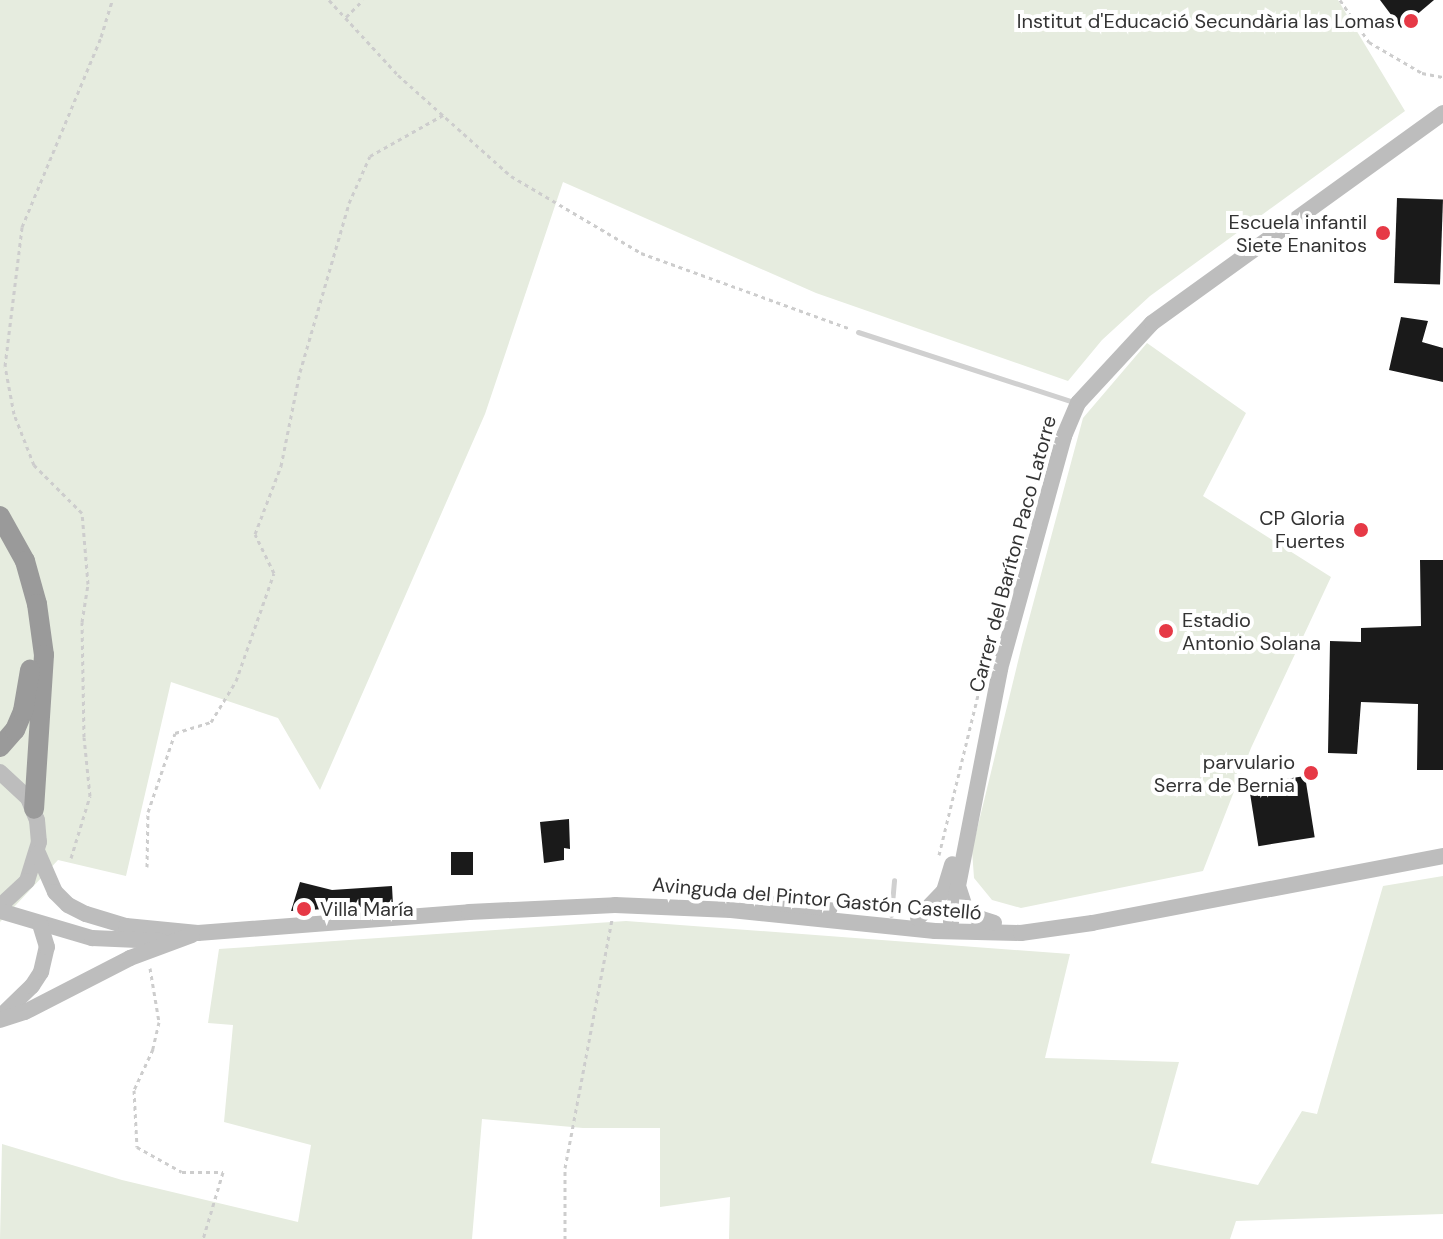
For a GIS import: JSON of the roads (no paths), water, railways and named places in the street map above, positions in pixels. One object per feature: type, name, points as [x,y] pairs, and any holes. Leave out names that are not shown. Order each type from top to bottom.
[{"type":"highway","points":[[0,516],[25,561],[37,604],[44,655],[34,809]]},
{"type":"highway","points":[[0,536],[23,588],[31,638],[23,711],[15,730],[0,747]]},
{"type":"main road","name":"Carrer del Baríton Paco Latorre","points":[[951,922],[1000,667],[1069,418],[1078,403],[1152,323],[1443,113]]},
{"type":"main road","points":[[0,772],[20,788],[34,809],[39,831],[38,853],[27,881],[0,908]]},
{"type":"main road","name":"Carrer del Baríton Paco Latorre","points":[[914,923],[944,891],[973,798]]},
{"type":"main road","name":"Avinguda del Pintor Gastón Castelló","points":[[469,912],[615,905],[946,926],[951,922],[1026,922],[1134,907],[1443,848]]},
{"type":"main road","name":"Avinguda del Pintor Gastón Castelló","points":[[38,853],[55,892],[68,905],[126,926],[190,935]]},
{"type":"main road","name":"Avinguda del Pintor Gastón Castelló","points":[[0,908],[40,924],[106,940],[134,942],[580,899],[668,895],[891,915],[914,923],[1000,933],[1078,925],[1443,856]]},
{"type":"main road","name":"Avinguda del Pintor Gastón Castelló","points":[[958,879],[965,907],[976,917],[994,923]]},
{"type":"main road","name":"Avinguda del Pintor Gastón Castelló","points":[[0,1018],[32,986],[41,972],[47,947],[40,924]]},
{"type":"main road","name":"Avinguda del Pintor Gastón Castelló","points":[[0,1018],[25,1012],[147,951],[190,935]]},
{"type":"lane","points":[[858,332],[1078,403]]},
{"type":"lane","points":[[891,915],[894,880]]},
{"type":"place","name":"Institut d'Educació Secundària las Lomas","points":[[1411,21]]},
{"type":"place","name":"Escuela infantil Siete Enanitos","points":[[1383,233]]},
{"type":"place","name":"CP Gloria Fuertes","points":[[1361,530]]},
{"type":"place","name":"Estadio Antonio Solana","points":[[1166,631]]},
{"type":"place","name":"parvulario Serra de Bernia","points":[[1311,773]]},
{"type":"place","name":"Villa María","points":[[304,909]]}]
